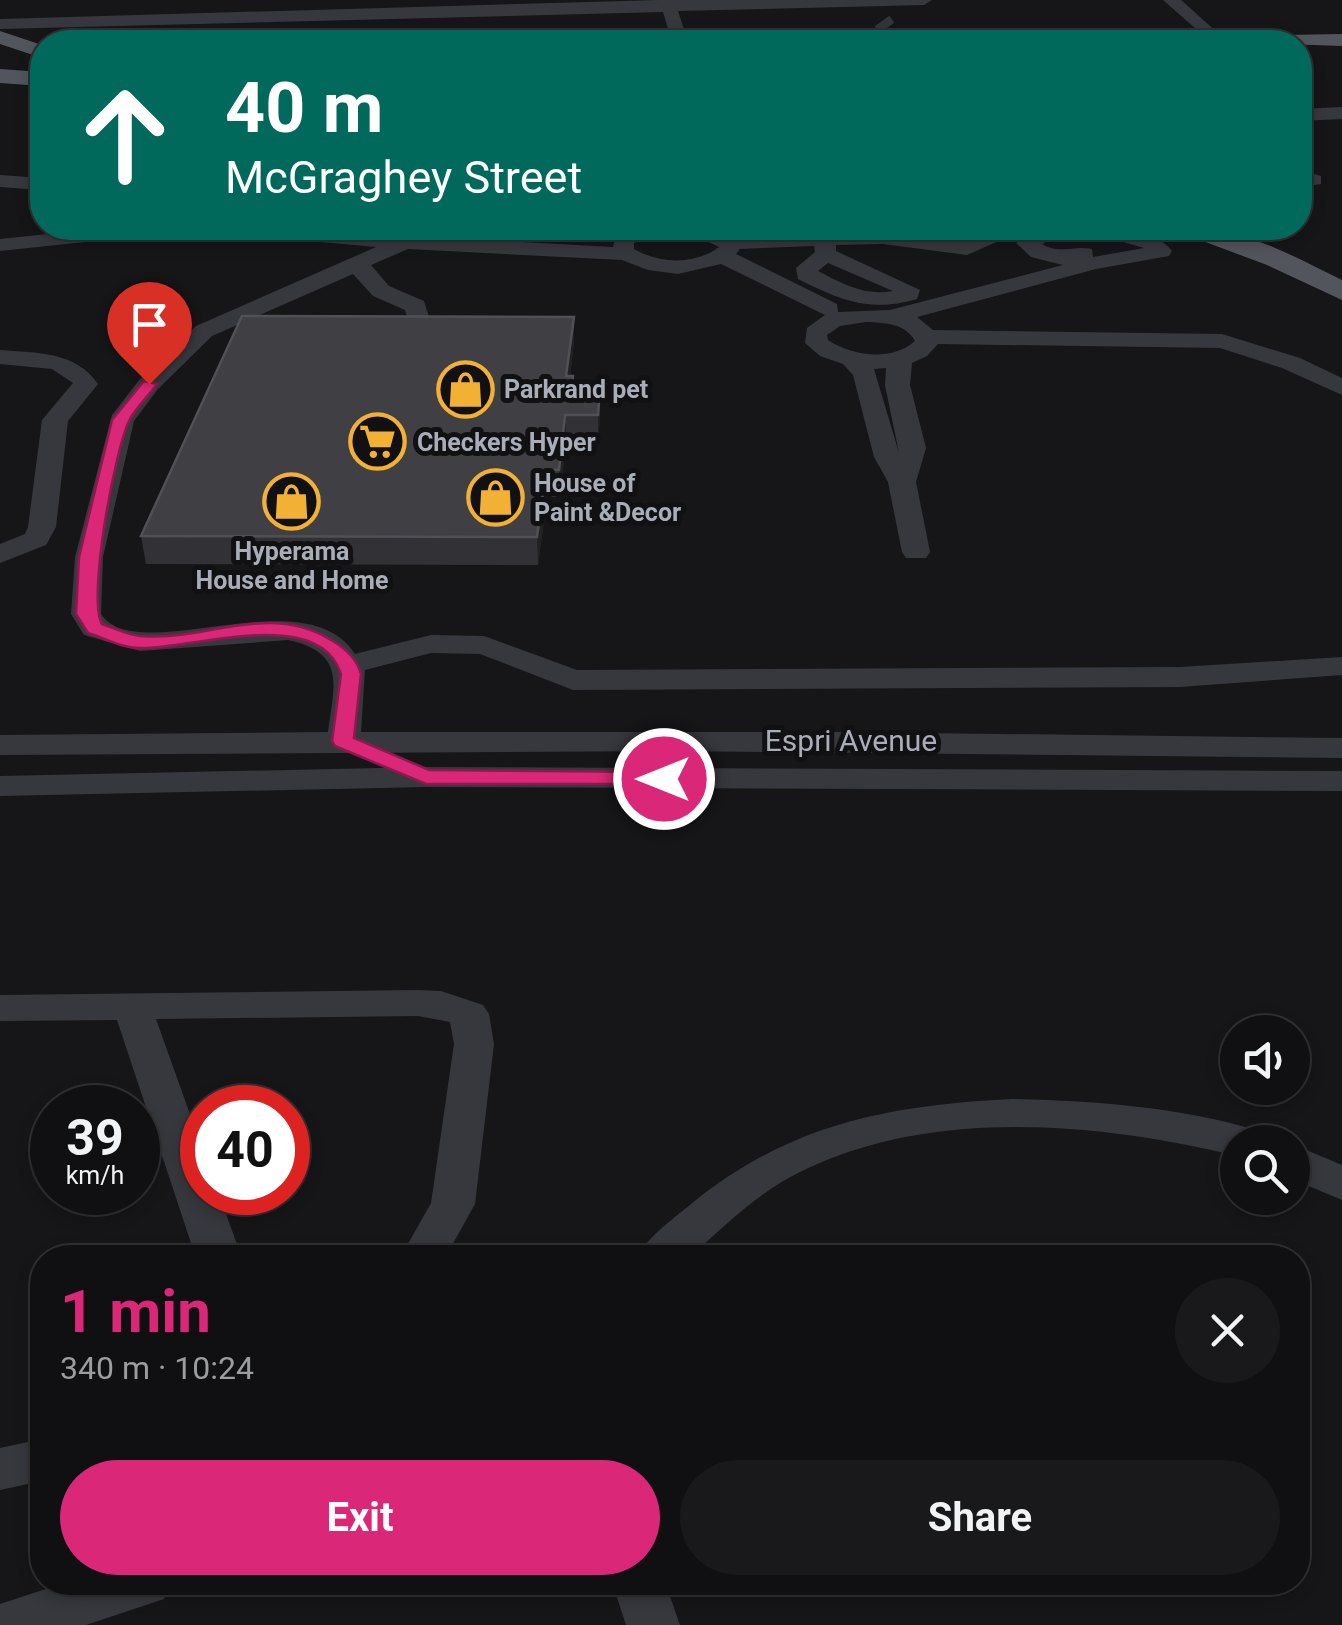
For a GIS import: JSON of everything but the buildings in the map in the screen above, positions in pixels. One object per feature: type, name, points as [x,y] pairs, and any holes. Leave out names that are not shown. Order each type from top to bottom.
[{"type":"main road","points":[[0,37],[30,48]]},
{"type":"main road","points":[[1312,41],[1342,40]]},
{"type":"main road","points":[[1312,48],[1342,47]]},
{"type":"main road","points":[[0,62],[30,63]]},
{"type":"main road","points":[[0,76],[30,77]]},
{"type":"main road","points":[[1227,240],[1276,258],[1342,290]]},
{"type":"main road","points":[[1289,240],[1342,262]]},
{"type":"street","points":[[36,23],[185,0]]},
{"type":"street","points":[[185,0],[179,6],[184,12],[213,16]]},
{"type":"street","points":[[1170,0],[1206,30]]},
{"type":"street","points":[[2,15],[36,23],[429,14],[668,3],[913,30]]},
{"type":"street","points":[[668,3],[676,30]]},
{"type":"street","points":[[883,24],[924,3],[946,30]]},
{"type":"street","points":[[2,15],[103,10],[213,16],[429,14]]},
{"type":"street","points":[[1312,115],[1342,114]]},
{"type":"street","points":[[0,181],[30,183]]},
{"type":"street","points":[[0,245],[47,240]]},
{"type":"street","points":[[409,240],[204,331],[149,384],[120,420],[88,557],[86,614],[95,628],[136,642],[170,641],[244,629],[286,629],[313,637],[348,665],[350,702],[343,741],[426,777]]},
{"type":"street","points":[[644,240],[657,264],[694,264],[726,250],[823,240]]},
{"type":"street","points":[[722,240],[726,250],[832,310],[854,316],[890,317],[920,327],[928,337]]},
{"type":"street","points":[[862,240],[879,258],[961,296]]},
{"type":"street","points":[[908,240],[967,248],[987,240]]},
{"type":"street","points":[[1031,240],[1026,242],[1040,253],[1059,259],[1074,258],[1117,240]]},
{"type":"street","points":[[890,317],[1094,263],[1161,251],[1155,244],[1140,240]]},
{"type":"street","points":[[694,264],[824,324]]},
{"type":"street","points":[[352,265],[368,272],[375,288],[384,295],[416,306],[418,320]]},
{"type":"street","points":[[854,316],[824,324],[815,333],[817,343],[851,358],[902,358],[925,347],[928,337]]},
{"type":"street","points":[[928,337],[1222,341],[1261,351],[1342,388]]},
{"type":"street","points":[[0,357],[63,365],[82,375],[86,384],[67,404],[52,430],[42,527],[36,539],[0,554]]},
{"type":"street","points":[[851,358],[866,372],[887,457],[902,482],[916,552]]},
{"type":"street","points":[[902,358],[896,371],[897,388],[913,458],[902,482]]},
{"type":"street","points":[[348,665],[431,644],[484,645],[572,680],[1180,677],[1342,666]]},
{"type":"street","name":"Espri Avenue","points":[[0,745],[343,741],[1032,742],[1342,748]]},
{"type":"street","points":[[0,786],[426,777]]},
{"type":"street","name":"Espri Avenue","points":[[426,777],[1342,781]]},
{"type":"street","points":[[0,1008],[418,1003],[442,1004],[469,1014],[474,1044],[453,1204],[429,1245]]},
{"type":"street","points":[[133,1008],[215,1245]]},
{"type":"street","points":[[674,1245],[729,1196],[788,1159],[890,1127],[954,1117],[1016,1114],[1194,1129],[1220,1136]]},
{"type":"street","points":[[1310,1169],[1342,1184]]},
{"type":"street","points":[[0,1470],[30,1463]]},
{"type":"street","points":[[10,1625],[104,1595]]},
{"type":"street","points":[[643,1595],[653,1625]]},
{"type":"tunnel","points":[[882,21],[887,28]]},
{"type":"place","name":"Parkrand pet","points":[[465,389]]},
{"type":"place","name":"Checkers Hyper","points":[[378,442]]},
{"type":"place","name":"House of Paint &Decor","points":[[495,497]]},
{"type":"place","name":"Hyperama House and Home","points":[[292,502]]},
{"type":"route","points":[[149,384],[120,420],[88,557],[86,614],[95,628],[136,642],[170,641],[244,629],[286,629],[313,637],[333,650],[351,674],[343,741],[426,777],[664,779]]}]
